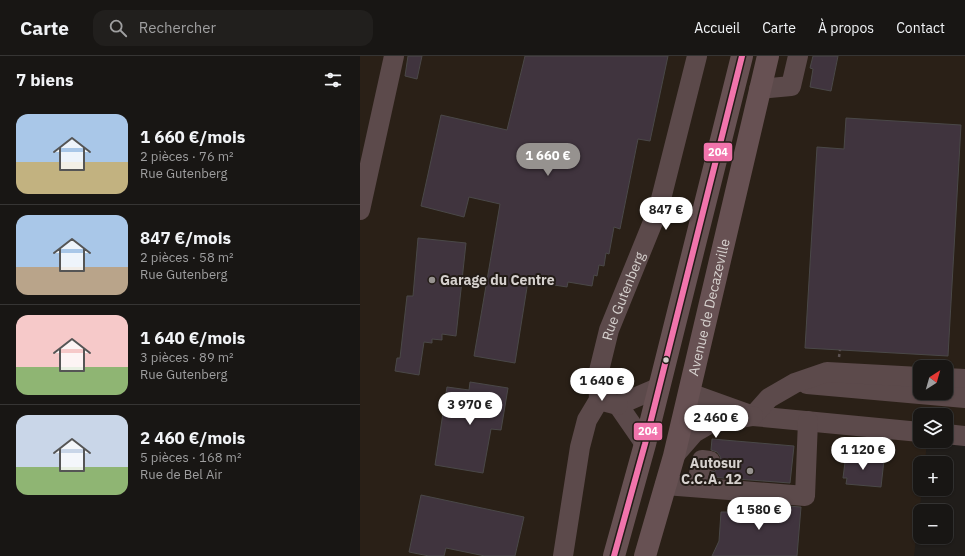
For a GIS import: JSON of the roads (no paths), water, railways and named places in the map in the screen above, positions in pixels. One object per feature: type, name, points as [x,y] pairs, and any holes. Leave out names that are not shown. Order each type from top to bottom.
[{"type":"main road","name":"Avenue de Decazeville","points":[[614,556],[660,387],[742,56]]},
{"type":"main road","name":"Avenue de Decazeville","points":[[647,554],[665,484],[674,456],[759,89],[768,56]]},
{"type":"street","points":[[360,210],[394,56]]},
{"type":"street","name":"Rue Gutenberg","points":[[599,400],[598,375],[609,330],[659,207],[697,56]]},
{"type":"street","points":[[759,89],[791,86],[798,56]]},
{"type":"street","points":[[674,456],[694,433],[712,423],[753,416],[769,398],[795,383],[827,372],[913,377]]},
{"type":"street","points":[[953,378],[965,379]]},
{"type":"street","points":[[795,383],[965,398]]},
{"type":"street","points":[[563,556],[580,447],[587,420],[599,400],[618,405],[660,387]]},
{"type":"street","points":[[689,393],[753,416],[913,431]]},
{"type":"street","points":[[618,405],[645,444]]},
{"type":"street","points":[[665,484],[804,496],[808,421]]},
{"type":"street","points":[[953,435],[965,436]]},
{"type":"street","points":[[696,487],[702,460],[710,461]]},
{"type":"place","name":"Garage du Centre","points":[[432,280]]},
{"type":"place","name":"Autosur C.C.A. 12","points":[[750,471]]}]
